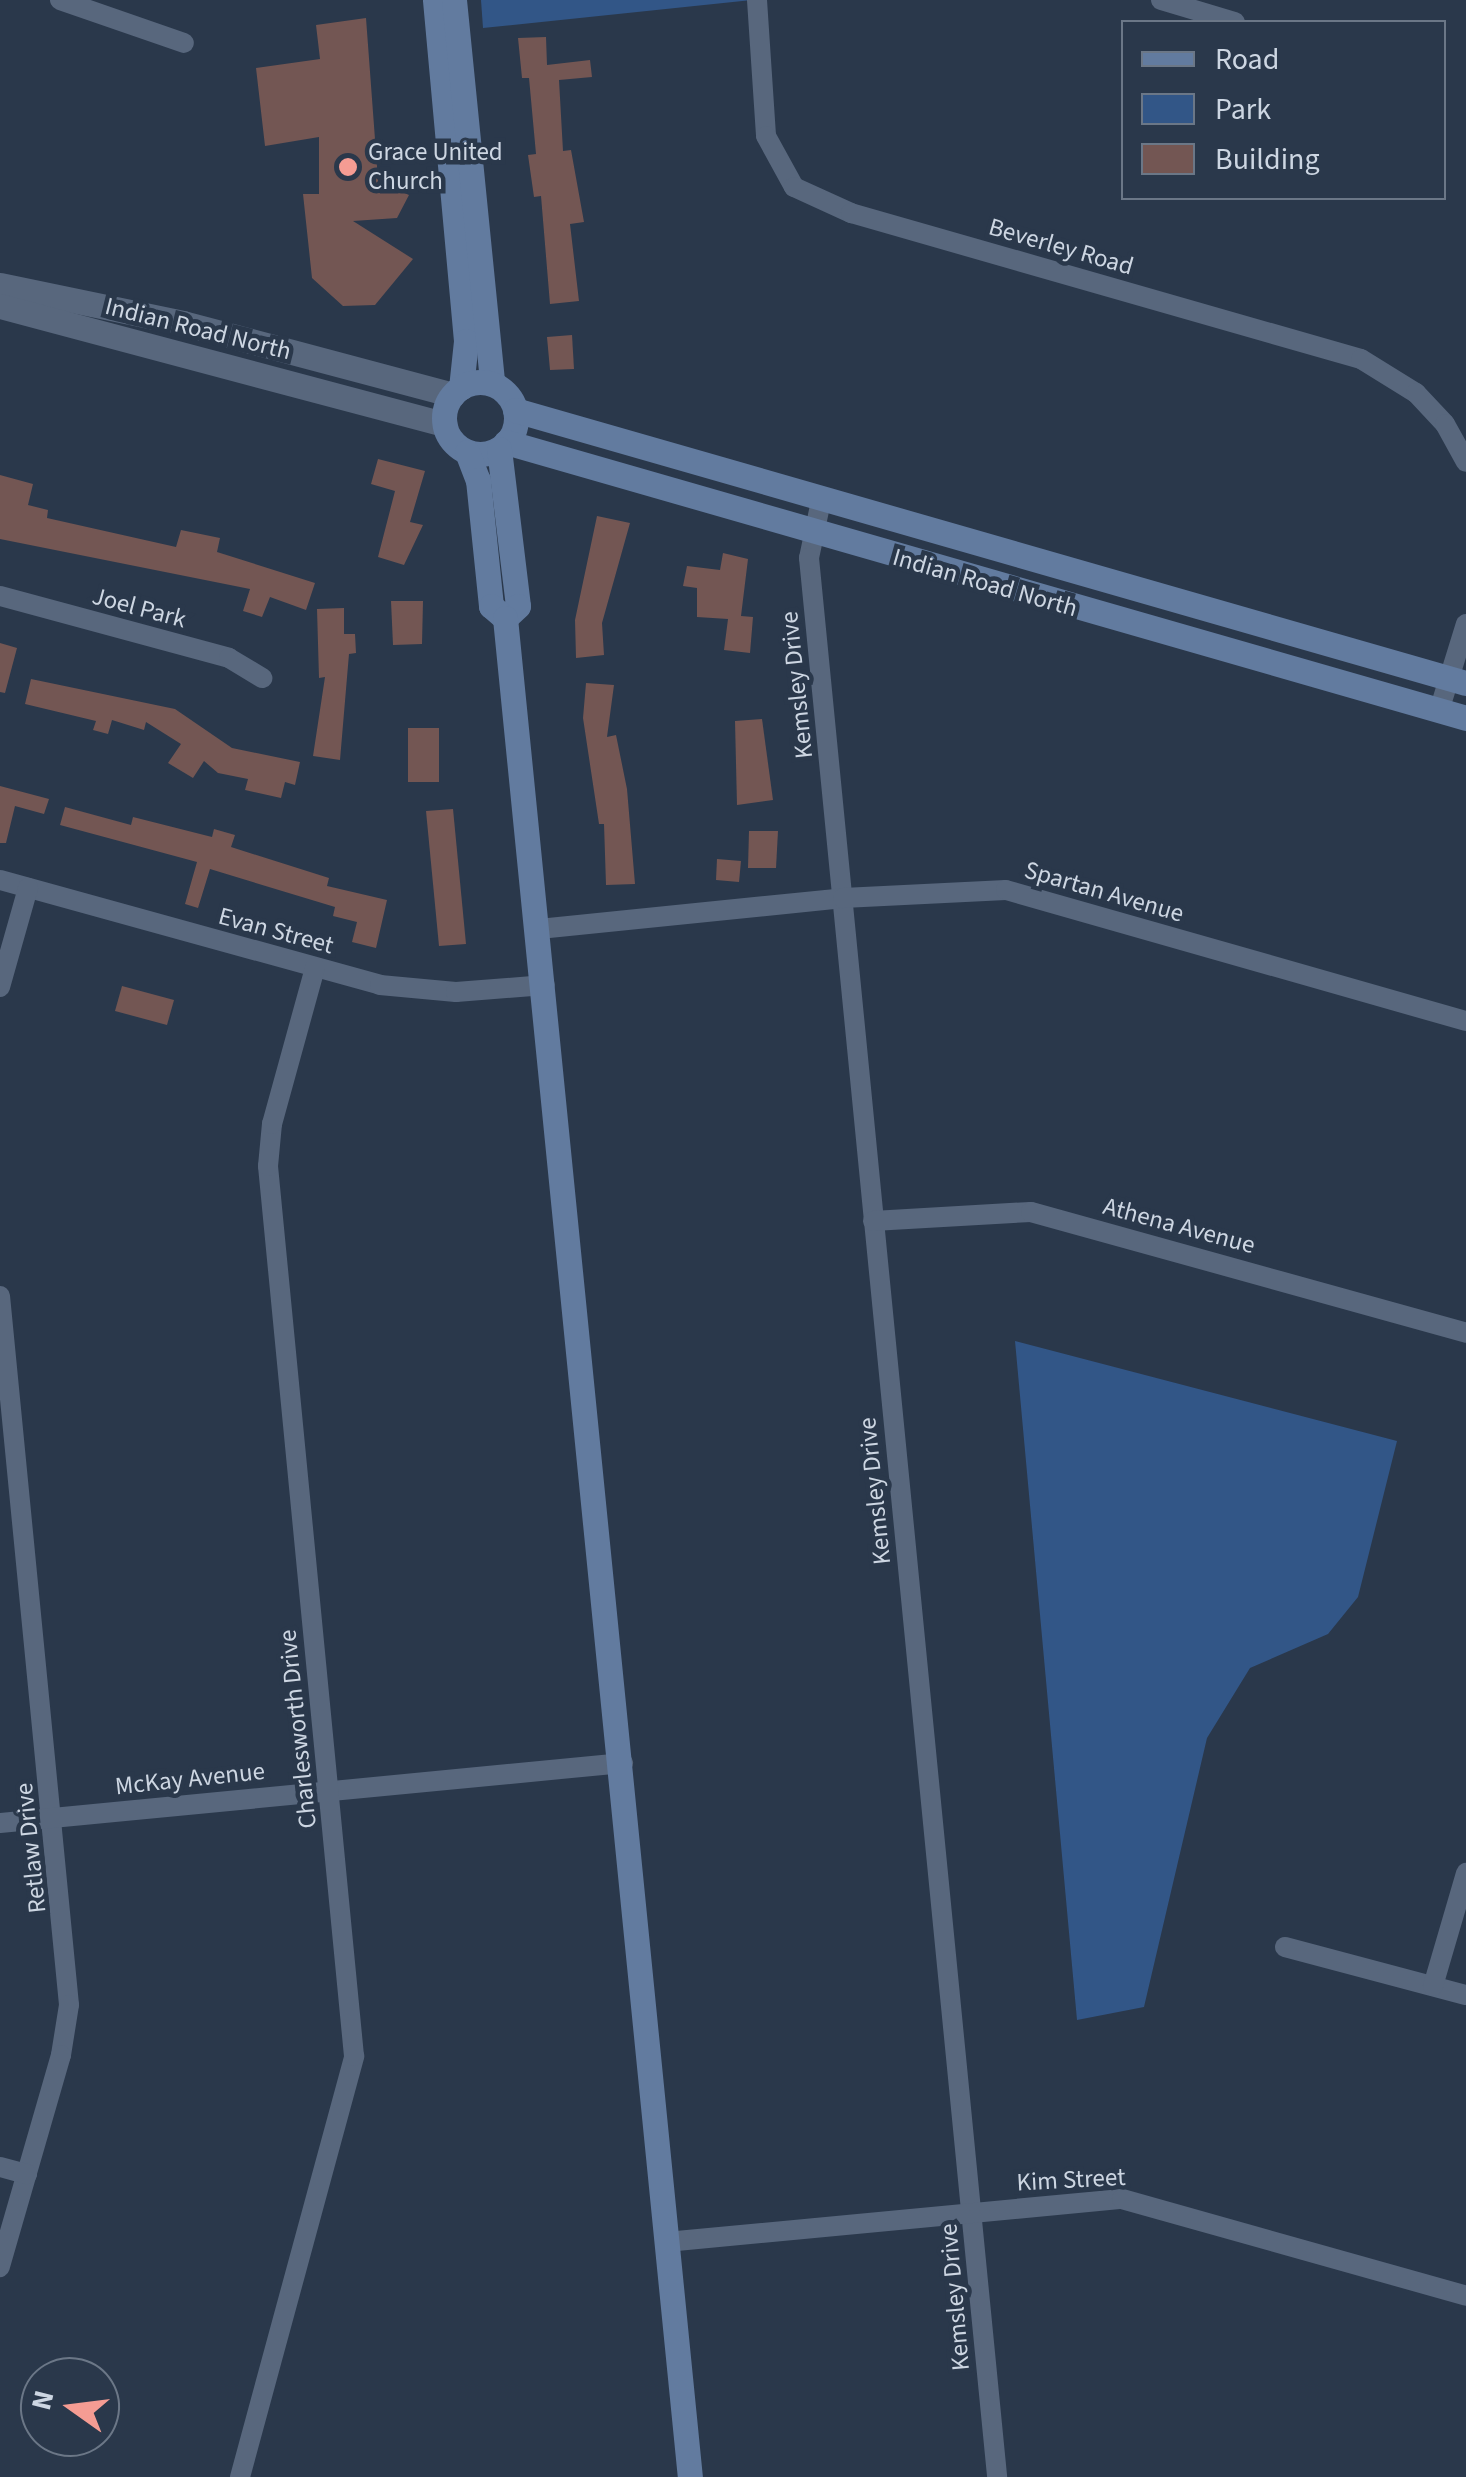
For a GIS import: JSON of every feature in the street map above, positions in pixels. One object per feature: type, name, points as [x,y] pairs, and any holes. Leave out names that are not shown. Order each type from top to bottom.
[{"type":"main road","points":[[435,0],[466,341],[457,391],[445,424],[467,452],[478,480],[491,606],[505,618],[623,1763],[690,2477]]},
{"type":"main road","points":[[454,0],[492,384],[515,410],[503,446],[518,606],[505,618]]},
{"type":"main road","name":"Indian Road North","points":[[457,391],[492,384]]},
{"type":"main road","name":"Indian Road North","points":[[515,410],[821,501],[1457,680]]},
{"type":"main road","name":"Indian Road North","points":[[467,452],[503,446],[1466,718]]},
{"type":"street","points":[[60,0],[184,43]]},
{"type":"street","name":"Beverley Road","points":[[757,0],[766,136],[794,186],[851,213],[1361,359],[1416,392],[1445,424],[1466,462]]},
{"type":"street","points":[[1161,0],[1228,20]]},
{"type":"street","name":"Indian Road North","points":[[0,285],[184,323],[457,391]]},
{"type":"street","name":"Indian Road North","points":[[0,306],[445,424]]},
{"type":"street","name":"Kemsley Drive","points":[[821,501],[810,558],[997,2477]]},
{"type":"street","name":"Joel Park","points":[[0,596],[229,658],[262,678]]},
{"type":"street","points":[[1440,711],[1457,680],[1466,624]]},
{"type":"street","name":"Evan Street","points":[[0,880],[315,968],[418,991],[545,985]]},
{"type":"street","points":[[0,986],[28,888]]},
{"type":"street","name":"Spartan Avenue","points":[[538,929],[842,898],[1006,890],[1466,1021]]},
{"type":"street","name":"Charlesworth Drive","points":[[240,2477],[352,2071],[330,1791],[268,1152],[315,968]]},
{"type":"street","name":"Athena Avenue","points":[[873,1221],[1031,1212],[1466,1334]]},
{"type":"street","name":"Retlaw Drive","points":[[0,1296],[53,1818],[68,2020],[0,2267]]},
{"type":"street","name":"McKay Avenue","points":[[0,1823],[623,1763]]},
{"type":"street","points":[[1434,1986],[1466,1873]]},
{"type":"street","points":[[1285,1946],[1466,1995]]},
{"type":"street","points":[[0,2166],[27,2174]]},
{"type":"street","name":"Kim Street","points":[[666,2242],[972,2212],[1139,2202],[1466,2296]]},
{"type":"green space","points":[[481,0],[752,0],[483,28]]},
{"type":"green space","points":[[1015,1341],[1397,1441],[1358,1597],[1328,1634],[1250,1668],[1207,1738],[1144,2007],[1077,2020]]},
{"type":"building","name":"Grace United Church","points":[[366,18],[379,193],[395,189],[409,195],[397,218],[353,221],[413,259],[375,305],[343,306],[312,278],[303,194],[319,194],[319,137],[265,146],[256,68],[320,59],[316,25]]},
{"type":"building","points":[[546,37],[547,65],[590,60],[592,77],[559,80],[563,151],[571,150],[584,222],[570,224],[579,301],[550,304],[541,196],[534,197],[528,155],[536,154],[529,78],[522,78],[518,38]]},
{"type":"building","points":[[572,335],[574,369],[550,370],[547,337]]},
{"type":"building","points":[[378,459],[425,471],[410,522],[423,525],[404,565],[378,557],[395,491],[371,484]]},
{"type":"building","points":[[0,475],[33,484],[28,505],[48,510],[47,518],[176,547],[181,530],[220,538],[217,552],[315,583],[306,610],[270,597],[262,617],[243,611],[250,589],[0,539]]},
{"type":"building","points":[[597,516],[630,523],[602,623],[604,655],[576,658],[575,620]]},
{"type":"building","points":[[723,553],[748,559],[741,616],[753,617],[750,653],[724,650],[728,619],[697,617],[697,588],[683,586],[687,566],[720,570]]},
{"type":"building","points":[[391,601],[423,601],[422,644],[393,645]]},
{"type":"building","points":[[344,608],[344,634],[355,634],[356,653],[349,654],[340,760],[313,756],[325,677],[319,678],[317,609]]},
{"type":"building","points":[[0,643],[17,648],[5,693],[0,692]]},
{"type":"building","points":[[31,679],[175,709],[232,748],[300,762],[295,785],[285,782],[281,798],[245,790],[248,779],[218,773],[204,761],[193,778],[168,763],[181,744],[146,722],[144,730],[112,720],[108,734],[93,730],[96,721],[25,704]]},
{"type":"building","points":[[586,683],[614,685],[607,737],[616,735],[627,789],[635,884],[606,885],[604,824],[599,824],[583,718]]},
{"type":"building","points":[[762,719],[773,800],[737,805],[735,721]]},
{"type":"building","points":[[408,728],[439,728],[439,782],[408,782]]},
{"type":"building","points":[[0,786],[49,799],[44,814],[15,806],[6,843],[0,843]]},
{"type":"building","points":[[65,807],[131,825],[133,817],[212,837],[214,829],[235,835],[231,847],[329,878],[327,886],[387,900],[376,948],[352,942],[357,922],[333,916],[335,907],[210,869],[198,908],[185,904],[197,862],[60,825]]},
{"type":"building","points":[[453,809],[466,944],[439,946],[426,811]]},
{"type":"building","points":[[749,831],[778,831],[776,868],[748,868]]},
{"type":"building","points":[[717,859],[741,861],[739,882],[716,880]]},
{"type":"building","points":[[122,986],[174,1000],[167,1025],[115,1011]]},
{"type":"place","name":"Grace United Church","points":[[348,167]]}]
